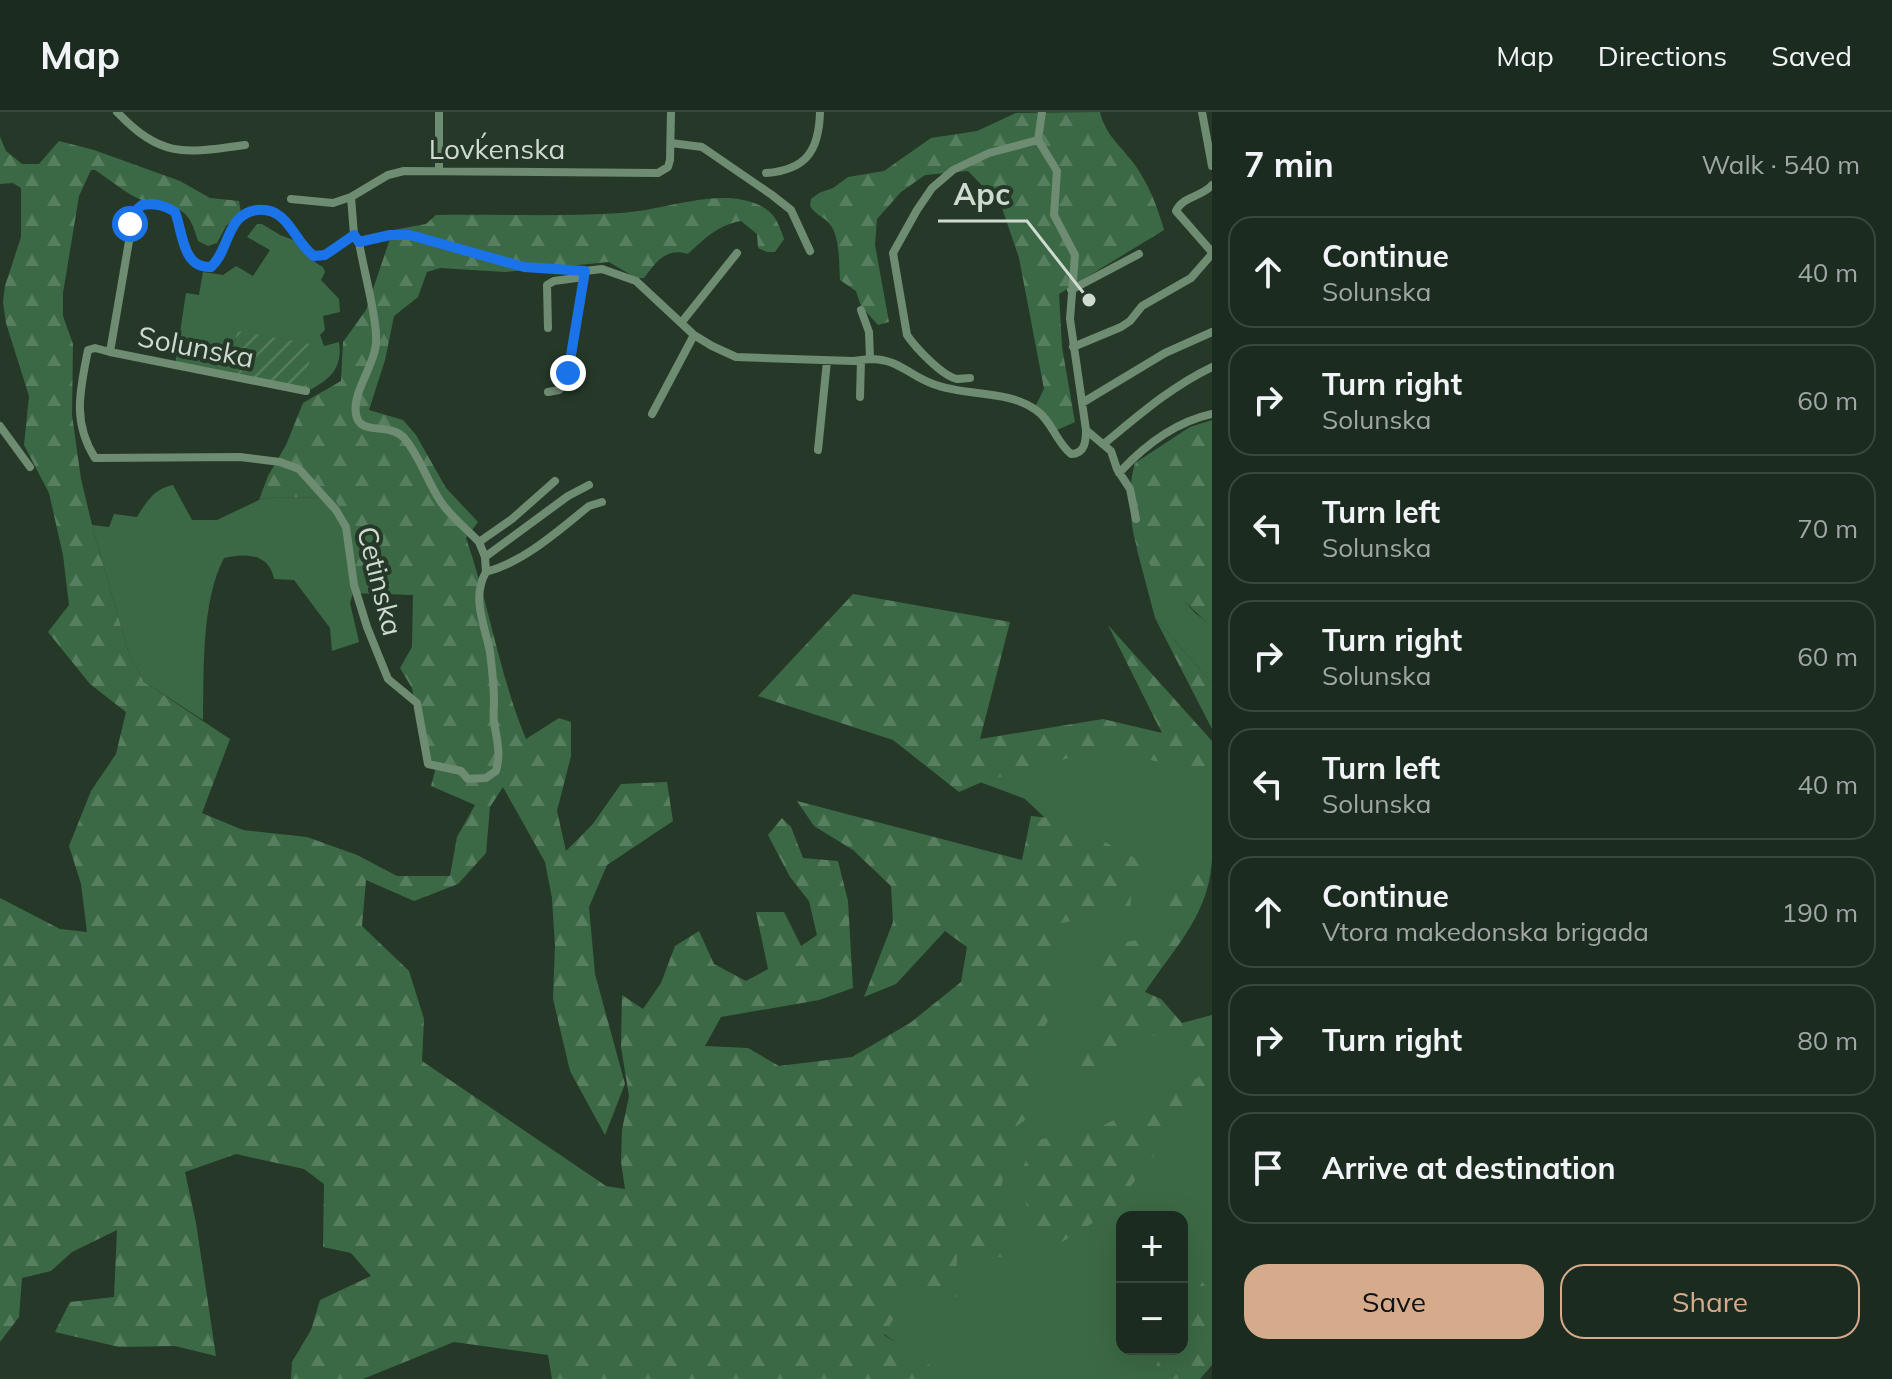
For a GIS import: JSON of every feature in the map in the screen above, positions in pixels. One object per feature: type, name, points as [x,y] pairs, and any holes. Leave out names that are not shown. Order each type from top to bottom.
[{"type":"street","points":[[117,112],[143,137],[167,149],[199,151],[245,145]]},
{"type":"street","points":[[439,112],[439,170]]},
{"type":"street","name":"Lovḱenska","points":[[345,200],[396,173],[439,170],[658,173],[668,167],[671,112]]},
{"type":"street","points":[[766,173],[788,171],[809,154],[817,140],[820,112]]},
{"type":"street","points":[[548,328],[547,285],[602,269],[636,281],[694,335],[736,357],[892,361],[932,384],[996,395],[1029,405],[1045,417],[1071,454],[1080,452],[1086,445],[1086,430],[1069,304],[1075,255],[1054,215],[1057,175],[1055,166],[1044,154],[1038,140],[1042,112]]},
{"type":"street","points":[[1202,112],[1212,166]]},
{"type":"street","points":[[970,378],[955,379],[945,373],[907,335],[893,253],[917,210],[942,177],[976,158],[1038,140]]},
{"type":"street","points":[[671,143],[702,147],[772,195],[791,210],[810,251]]},
{"type":"street","points":[[1073,347],[1121,327],[1142,306],[1191,278],[1212,253],[1176,211],[1184,200],[1212,185]]},
{"type":"street","points":[[291,199],[345,200],[356,239],[410,235],[524,267],[584,274]]},
{"type":"street","name":"Solunska","points":[[306,391],[110,352],[130,224],[134,212],[142,205],[159,204],[175,212],[192,262],[206,268],[219,259],[237,219],[253,210],[265,209],[281,217],[314,256],[325,255],[356,239]]},
{"type":"street","name":"Cetinska","points":[[110,352],[95,348],[88,350],[80,399],[79,419],[85,442],[95,458],[240,457],[280,462],[299,469],[336,510],[346,527],[354,585],[367,627],[388,679],[417,703],[428,764],[461,771],[468,779],[486,778],[496,771],[501,755],[493,719],[490,652],[481,622],[479,597],[486,572],[485,557],[479,542],[442,504],[407,440],[398,431],[359,424],[355,413],[357,401],[376,343],[356,239]]},
{"type":"street","points":[[681,323],[737,253]]},
{"type":"street","points":[[1071,290],[1139,254]]},
{"type":"street","points":[[548,392],[559,390],[566,382],[584,274]]},
{"type":"street","points":[[860,397],[869,332],[861,310]]},
{"type":"street","points":[[1082,403],[1165,353],[1212,332]]},
{"type":"street","points":[[652,414],[694,335]]},
{"type":"street","points":[[818,450],[827,361]]},
{"type":"street","points":[[1105,443],[1154,403],[1212,367]]},
{"type":"street","points":[[1119,473],[1147,446],[1183,423],[1212,414]]},
{"type":"street","points":[[0,426],[30,467]]},
{"type":"street","points":[[1086,430],[1111,451],[1119,473],[1130,489],[1136,519]]},
{"type":"street","points":[[479,542],[512,519],[555,481]]},
{"type":"street","points":[[485,557],[568,496],[589,485]]},
{"type":"street","points":[[486,572],[525,553],[589,506],[602,502]]},
{"type":"green space","points":[[1100,112],[1110,134],[1145,180],[1164,230],[1059,294],[1062,347],[1075,422],[1057,430],[1034,409],[1044,389],[1019,258],[1001,205],[968,171],[925,175],[901,192],[877,219],[875,245],[889,322],[878,325],[861,306],[856,291],[840,280],[833,228],[810,206],[811,199],[819,193],[848,177],[884,171],[931,138],[977,131],[1016,113]]},
{"type":"green space","points":[[0,137],[6,151],[22,164],[39,164],[59,141],[94,150],[180,181],[210,198],[239,201],[241,213],[226,226],[217,243],[208,246],[198,241],[188,217],[182,211],[137,198],[91,170],[79,196],[63,293],[63,316],[73,344],[72,415],[81,479],[128,651],[144,682],[230,739],[202,813],[243,830],[307,837],[357,855],[397,876],[450,876],[457,837],[475,805],[431,786],[436,767],[425,754],[412,688],[400,668],[412,647],[413,595],[353,593],[349,524],[334,498],[276,497],[259,500],[303,403],[341,381],[343,342],[366,310],[393,230],[426,224],[436,215],[621,213],[714,198],[752,202],[774,217],[784,239],[775,252],[758,248],[757,234],[741,221],[719,229],[688,254],[680,252],[662,257],[644,278],[636,278],[609,262],[505,272],[440,268],[427,272],[418,297],[394,316],[385,360],[369,410],[403,420],[416,435],[446,488],[478,522],[466,538],[508,689],[526,739],[559,718],[571,722],[571,756],[557,811],[566,851],[592,825],[621,784],[667,782],[673,821],[607,865],[589,907],[595,974],[625,1084],[605,1135],[570,1071],[553,999],[555,946],[552,898],[545,862],[503,787],[490,807],[486,853],[458,884],[414,901],[366,880],[362,926],[409,971],[424,1019],[422,1061],[606,1186],[625,1189],[621,1162],[622,1130],[629,1096],[621,1047],[622,995],[643,1009],[661,983],[675,946],[699,931],[714,964],[746,981],[768,969],[756,912],[784,912],[801,946],[817,935],[809,901],[790,877],[768,835],[782,818],[791,827],[803,858],[838,861],[848,901],[853,988],[819,1000],[721,1017],[705,1046],[748,1048],[779,1066],[852,1057],[910,1023],[961,982],[967,947],[945,931],[896,984],[864,997],[893,922],[891,886],[853,850],[814,826],[797,801],[1022,860],[1031,816],[1070,820],[1145,863],[1131,890],[1130,927],[1106,910],[1050,925],[1053,1012],[1025,1061],[1038,1111],[1014,1128],[998,1202],[1016,1259],[957,1252],[956,1297],[913,1285],[884,1335],[950,1379],[552,1379],[548,1355],[454,1342],[363,1379],[291,1379],[292,1362],[311,1330],[320,1300],[371,1276],[351,1253],[323,1247],[324,1184],[304,1169],[236,1154],[185,1172],[216,1356],[175,1346],[119,1347],[55,1332],[70,1302],[114,1297],[117,1230],[72,1252],[51,1271],[22,1278],[19,1317],[0,1342],[0,898],[60,929],[87,932],[81,884],[69,846],[91,791],[116,754],[126,712],[90,684],[48,632],[69,605],[63,555],[49,493],[24,445],[29,396],[6,323],[3,302],[5,286],[21,237],[21,188],[13,183],[0,184]]},
{"type":"green space","points":[[257,224],[299,242],[308,257],[323,267],[325,272],[321,280],[339,299],[340,312],[323,316],[325,330],[320,335],[324,346],[339,342],[337,366],[329,378],[308,391],[237,332],[229,375],[175,365],[186,293],[199,295],[203,272],[223,275],[236,266],[253,276],[270,250],[247,237]]},
{"type":"green space","points":[[237,331],[311,344],[306,391],[229,375]]},
{"type":"green space","points":[[1212,420],[1212,626],[1170,586],[1140,551],[1134,535],[1130,503],[1135,463],[1190,427]]},
{"type":"green space","points":[[173,485],[192,520],[217,520],[259,500],[276,497],[334,498],[349,524],[353,593],[350,603],[359,642],[332,651],[330,628],[294,580],[274,579],[267,564],[255,557],[232,556],[224,558],[211,595],[205,637],[203,720],[144,682],[128,651],[92,525],[109,527],[114,514],[137,517],[156,493]]},
{"type":"green space","points":[[1136,546],[1195,613],[1212,626],[1212,683],[1155,618]]},
{"type":"green space","points":[[853,594],[1010,622],[980,739],[1103,719],[1162,733],[1108,625],[1212,741],[1212,795],[1191,768],[1098,750],[982,782],[959,792],[893,740],[758,696]]},
{"type":"green space","points":[[1155,618],[1212,683],[1212,729]]},
{"type":"green space","points":[[1106,743],[1202,768],[1212,781],[1212,862],[1167,934],[1110,970],[1143,1026],[1212,1066],[1212,1279],[1188,1334],[1188,1211],[1116,1211],[1116,1355],[1180,1355],[1171,1379],[941,1379],[878,1329],[1061,833],[1025,799],[972,779]]},
{"type":"green space","points":[[1212,853],[1206,893],[1199,911],[1145,992],[1161,999],[1182,1023],[1212,1015],[1212,1090],[1183,1117],[1112,1211],[1044,1253],[1031,1235],[1022,1171],[1033,1141],[1102,1126],[1199,1077],[1196,1057],[1157,1035],[1140,1038],[1082,1073],[1057,1071],[1097,1037],[1100,1001],[1091,972],[1116,944],[1157,936],[1176,888]]},
{"type":"green space","points":[[1212,1268],[1212,1365],[1200,1379],[1151,1379],[1161,1355],[1188,1355],[1188,1304]]},
{"type":"place","name":"Арс","points":[[1089,300]]},
{"type":"route","points":[[130,224],[134,212],[142,205],[168,207],[175,212],[192,262],[206,268],[215,265],[219,259],[237,219],[253,210],[265,209],[290,225],[307,251],[318,257],[354,235],[359,242],[400,234],[524,267],[585,271],[568,373]]}]
